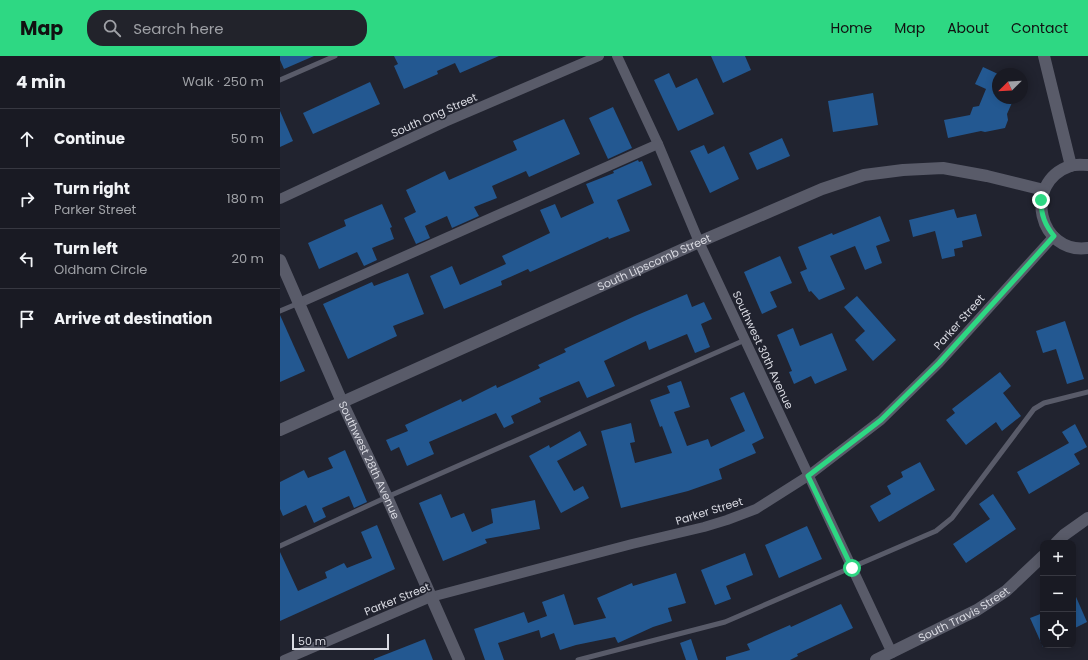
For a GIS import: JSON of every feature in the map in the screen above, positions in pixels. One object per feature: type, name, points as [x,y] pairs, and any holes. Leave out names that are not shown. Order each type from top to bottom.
[{"type":"street","name":"South Ong Street","points":[[280,199],[445,122],[599,56]]},
{"type":"street","name":"Southwest 30th Avenue","points":[[617,56],[658,144],[699,242],[744,340],[892,653]]},
{"type":"street","points":[[1044,56],[1071,166]]},
{"type":"street","points":[[299,303],[658,144]]},
{"type":"street","points":[[1088,165],[1071,166],[1060,171],[1050,179],[1041,200],[1042,215],[1048,228],[1054,236],[1062,243],[1073,247],[1088,248]]},
{"type":"street","name":"South Lipscomb Street","points":[[280,430],[699,242],[822,189],[864,175],[903,170],[943,168],[987,176],[1044,190]]},
{"type":"street","name":"Parker Street","points":[[284,660],[430,597],[727,520],[756,509],[808,476],[881,420],[939,363],[1054,236]]},
{"type":"street","name":"Southwest 28th Avenue","points":[[280,260],[342,402],[387,497],[459,660]]},
{"type":"street","points":[[1059,540],[1088,518]]},
{"type":"street","name":"South Travis Street","points":[[876,660],[977,610],[1006,591],[1040,559]]},
{"type":"lane","points":[[280,80],[335,56]]},
{"type":"lane","points":[[280,312],[299,303]]},
{"type":"lane","points":[[280,546],[387,497],[744,340]]},
{"type":"lane","points":[[578,660],[725,622],[936,531],[952,518],[1034,410],[1044,403],[1088,392]]},
{"type":"building","points":[[280,56],[314,56],[284,69]]},
{"type":"building","points":[[394,56],[499,56],[460,73],[455,63],[437,71],[438,74],[404,89],[394,66],[398,64]]},
{"type":"building","points":[[711,56],[745,56],[751,70],[723,83]]},
{"type":"building","points":[[983,67],[992,71],[992,104],[1011,104],[1007,114],[1008,120],[1005,128],[948,138],[944,120],[970,115],[973,107],[979,106],[986,89],[975,84]]},
{"type":"building","points":[[669,73],[676,88],[697,78],[714,114],[678,131],[654,80]]},
{"type":"building","points":[[370,82],[380,104],[313,134],[303,113]]},
{"type":"building","points":[[873,93],[878,125],[833,132],[828,101]]},
{"type":"building","points":[[613,107],[632,148],[608,159],[589,118]]},
{"type":"building","points":[[280,111],[293,141],[280,147]]},
{"type":"building","points":[[564,119],[580,154],[529,177],[526,171],[492,186],[497,198],[474,207],[479,216],[452,228],[447,216],[425,226],[430,238],[416,244],[404,218],[416,212],[406,190],[445,171],[449,180],[517,150],[513,141]]},
{"type":"building","points":[[782,138],[790,156],[757,170],[749,153]]},
{"type":"building","points":[[704,145],[708,154],[724,146],[739,179],[710,193],[690,151]]},
{"type":"building","points":[[638,160],[639,162],[642,161],[652,185],[617,200],[630,231],[609,239],[608,237],[530,272],[528,269],[501,281],[502,285],[444,309],[430,276],[452,266],[460,285],[506,264],[502,256],[550,233],[540,210],[555,204],[561,218],[594,203],[586,184],[614,173],[613,171]]},
{"type":"building","points":[[382,204],[392,227],[390,228],[394,239],[372,248],[377,260],[364,266],[357,252],[319,269],[308,243],[346,226],[344,220]]},
{"type":"building","points":[[954,209],[957,218],[976,214],[982,236],[962,241],[963,247],[954,249],[955,256],[942,259],[935,231],[913,237],[909,220]]},
{"type":"building","points":[[880,216],[890,241],[876,246],[882,263],[865,270],[855,246],[830,256],[845,289],[819,300],[811,291],[809,292],[800,272],[807,269],[798,247]]},
{"type":"building","points":[[780,256],[792,283],[770,292],[777,307],[762,314],[744,272]]},
{"type":"building","points":[[408,273],[424,314],[393,326],[397,336],[348,359],[323,304],[372,282],[374,286]]},
{"type":"building","points":[[687,294],[692,307],[704,302],[712,319],[701,324],[710,347],[695,353],[687,334],[649,350],[646,341],[604,361],[615,386],[587,398],[579,381],[539,398],[541,402],[511,416],[514,423],[504,428],[496,413],[429,442],[434,454],[407,466],[399,447],[391,451],[386,440],[408,431],[405,425],[461,399],[462,402],[496,385],[497,388],[540,368],[538,365],[566,352],[564,349]]},
{"type":"building","points":[[857,296],[896,340],[873,361],[855,340],[865,331],[844,307]]},
{"type":"building","points":[[280,315],[305,371],[280,382]]},
{"type":"building","points":[[1065,321],[1084,379],[1067,384],[1056,349],[1043,353],[1036,331]]},
{"type":"building","points":[[793,328],[800,346],[832,333],[847,370],[815,384],[811,376],[794,384],[789,372],[792,371],[777,335]]},
{"type":"building","points":[[1000,372],[1011,386],[1003,393],[1021,416],[1002,431],[996,422],[966,445],[946,420],[955,413],[952,409]]},
{"type":"building","points":[[681,381],[690,407],[674,412],[687,446],[708,439],[711,447],[745,431],[730,398],[744,392],[764,438],[752,444],[756,453],[719,469],[722,479],[688,491],[621,508],[601,431],[631,423],[635,442],[630,443],[635,463],[672,453],[650,400],[670,393],[667,386]]},
{"type":"building","points":[[1075,424],[1087,447],[1074,454],[1080,464],[1029,494],[1017,472],[1069,443],[1062,432]]},
{"type":"building","points":[[580,431],[587,445],[557,461],[574,491],[583,486],[589,498],[561,513],[529,456],[549,445],[550,448]]},
{"type":"building","points":[[345,450],[367,502],[354,508],[349,496],[322,508],[326,517],[314,523],[306,505],[283,516],[280,509],[280,482],[304,470],[308,478],[333,468],[328,458]]},
{"type":"building","points":[[920,462],[935,490],[879,522],[870,506],[891,494],[887,486],[903,477],[901,472]]},
{"type":"building","points":[[441,494],[451,518],[464,513],[472,532],[493,523],[491,509],[535,500],[540,529],[485,539],[487,543],[443,561],[419,503]]},
{"type":"building","points":[[993,494],[1016,529],[966,563],[953,544],[990,519],[979,504]]},
{"type":"building","points":[[377,525],[395,569],[280,621],[280,552],[298,591],[327,578],[325,572],[344,563],[347,568],[372,558],[361,532]]},
{"type":"building","points":[[807,526],[822,559],[779,578],[765,545]]},
{"type":"building","points":[[745,553],[753,575],[726,586],[731,599],[715,605],[701,570]]},
{"type":"building","points":[[676,573],[686,603],[668,608],[672,621],[653,627],[618,643],[615,637],[560,650],[554,633],[541,638],[539,630],[498,643],[504,660],[485,660],[474,629],[524,612],[528,623],[547,616],[542,602],[564,594],[574,625],[606,618],[597,598],[632,583],[633,586]]},
{"type":"building","points":[[1076,597],[1087,622],[1076,628]]},
{"type":"building","points":[[841,604],[853,628],[797,654],[798,656],[790,660],[726,660],[726,657],[750,650],[747,644],[790,625],[791,627]]},
{"type":"building","points":[[1040,614],[1040,640],[1030,618]]},
{"type":"building","points":[[425,639],[433,660],[374,660],[374,659]]},
{"type":"building","points":[[691,639],[698,660],[686,660],[680,643]]},
{"type":"route","points":[[852,568],[808,476],[881,420],[939,363],[1054,236],[1043,220],[1041,200]]}]
